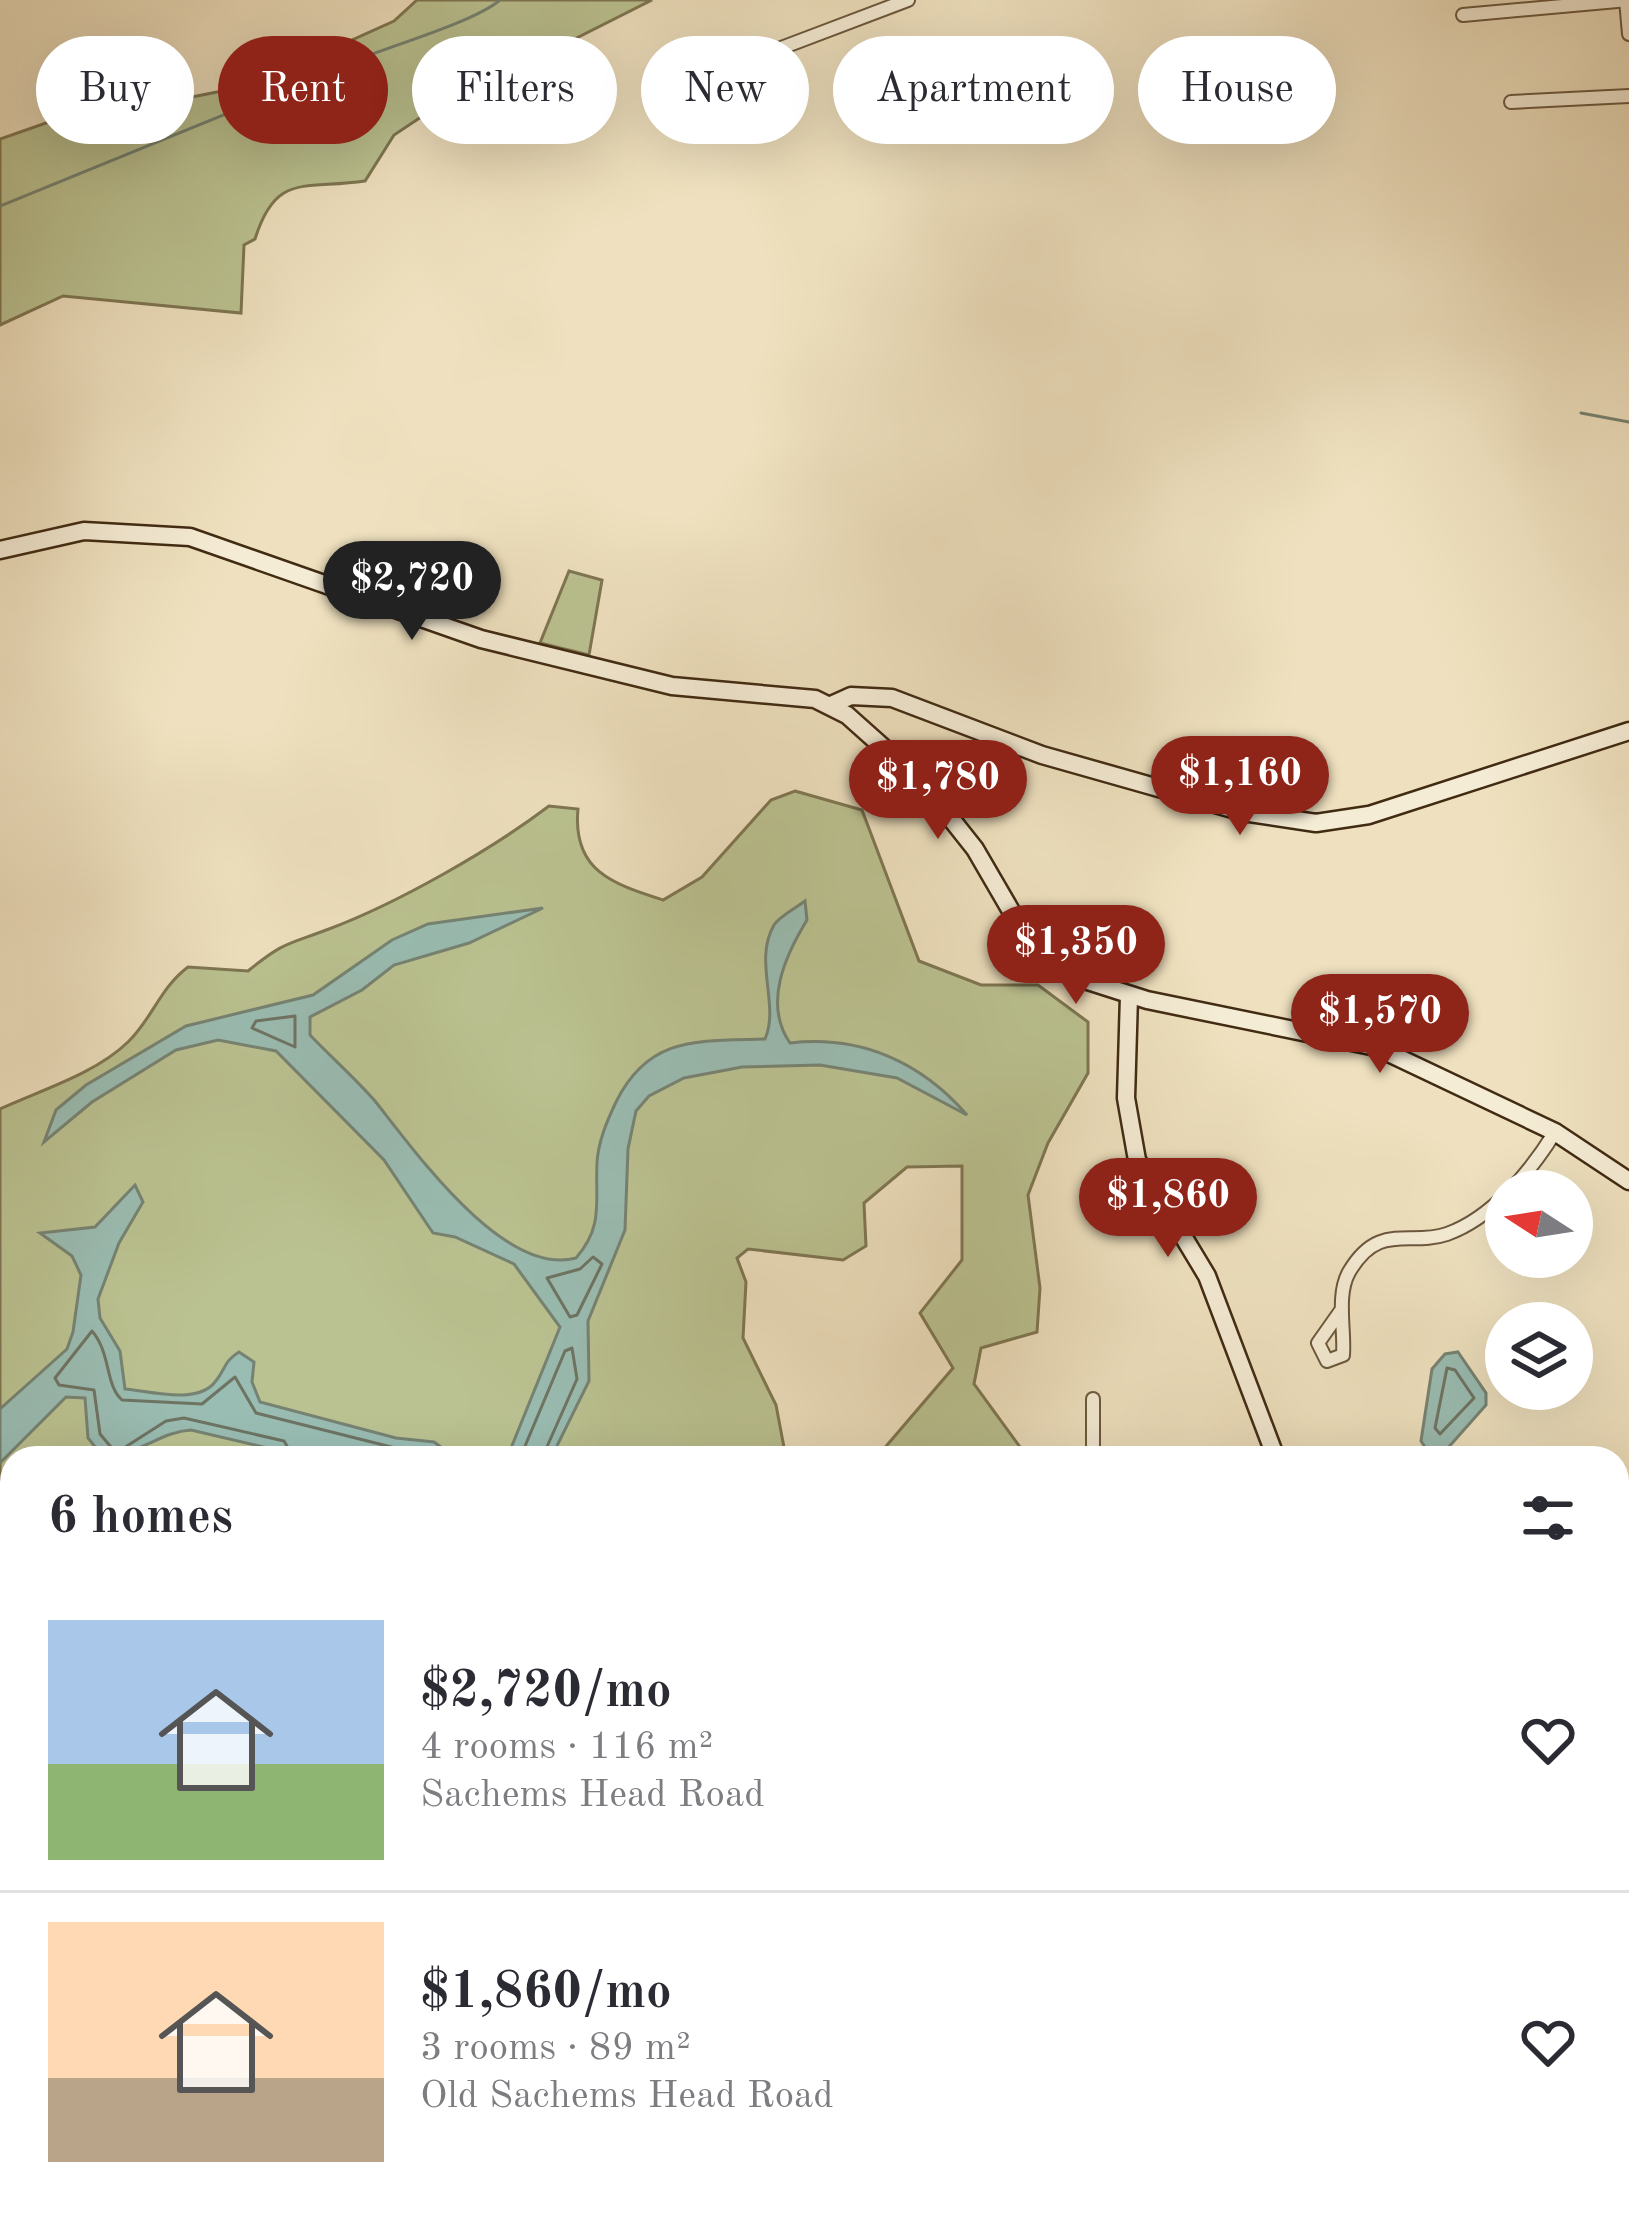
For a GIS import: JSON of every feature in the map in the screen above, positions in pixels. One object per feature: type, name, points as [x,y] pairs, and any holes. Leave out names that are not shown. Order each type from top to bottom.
[{"type":"street","points":[[809,37],[908,0]]},
{"type":"street","points":[[1462,15],[1627,0],[1629,34]]},
{"type":"street","points":[[1511,102],[1629,96]]},
{"type":"street","points":[[0,550],[84,531],[190,537],[481,639],[673,686],[784,693],[831,705],[879,740],[945,808],[1037,950],[1072,976],[1129,996],[1376,1047],[1555,1132],[1629,1181]]},
{"type":"street","points":[[831,705],[858,695],[905,701],[1042,755],[1243,812],[1316,823],[1369,815],[1629,731]]},
{"type":"street","points":[[1129,996],[1126,1098],[1136,1160],[1207,1276],[1271,1446]]},
{"type":"street","points":[[1342,1309],[1348,1274],[1374,1245],[1399,1235],[1443,1236],[1473,1222],[1533,1168],[1555,1132]]},
{"type":"street","points":[[1093,1399],[1094,1446]]},
{"type":"green space","points":[[417,0],[652,0],[581,36],[412,36],[412,123],[394,135],[365,181],[295,188],[272,203],[255,239],[244,245],[241,313],[63,296],[0,325],[0,139],[36,126],[36,144],[194,144],[194,97],[218,92],[218,144],[388,144],[388,36],[361,36],[394,21]]},
{"type":"green space","points":[[569,571],[602,580],[589,655],[540,643]]},
{"type":"green space","points":[[795,791],[862,810],[919,961],[981,985],[1038,985],[1088,1022],[1088,1073],[1048,1143],[1028,1195],[1040,1288],[1037,1332],[981,1348],[974,1384],[1019,1446],[886,1446],[953,1368],[920,1313],[962,1260],[962,1166],[907,1167],[864,1203],[866,1246],[843,1260],[748,1249],[737,1258],[746,1282],[743,1338],[776,1405],[784,1446],[0,1446],[0,1109],[115,1053],[188,967],[248,971],[287,945],[356,918],[443,874],[549,806],[578,809],[582,847],[600,872],[663,900],[702,877],[771,800]]},
{"type":"water","points":[[805,901],[807,920],[785,964],[778,996],[782,1028],[790,1043],[841,1043],[888,1056],[930,1080],[967,1115],[897,1078],[820,1065],[742,1067],[684,1078],[649,1096],[636,1111],[628,1149],[625,1230],[588,1321],[589,1381],[557,1446],[512,1446],[560,1327],[514,1264],[455,1237],[433,1233],[384,1160],[276,1051],[218,1040],[176,1050],[92,1102],[44,1142],[56,1110],[86,1085],[186,1026],[313,995],[392,940],[428,924],[543,908],[469,943],[394,965],[362,990],[310,1017],[310,1035],[491,1230],[520,1249],[548,1259],[576,1258],[594,1224],[601,1139],[629,1080],[644,1064],[678,1046],[765,1039],[770,1012],[766,953],[777,922]]},
{"type":"water","points":[[135,1185],[143,1202],[119,1243],[98,1299],[100,1318],[120,1351],[125,1389],[197,1393],[215,1382],[239,1352],[254,1362],[252,1382],[260,1402],[439,1446],[259,1446],[191,1430],[143,1446],[94,1446],[88,1438],[85,1398],[66,1397],[17,1446],[0,1446],[0,1409],[67,1349],[73,1332],[81,1275],[72,1256],[40,1233],[95,1227]]},
{"type":"water","points":[[1458,1352],[1485,1392],[1485,1406],[1450,1446],[1424,1446],[1421,1441],[1432,1369],[1445,1354]]},
{"type":"waterway","points":[[0,206],[453,25],[500,0]]},
{"type":"waterway","points":[[1581,413],[1629,422]]}]
